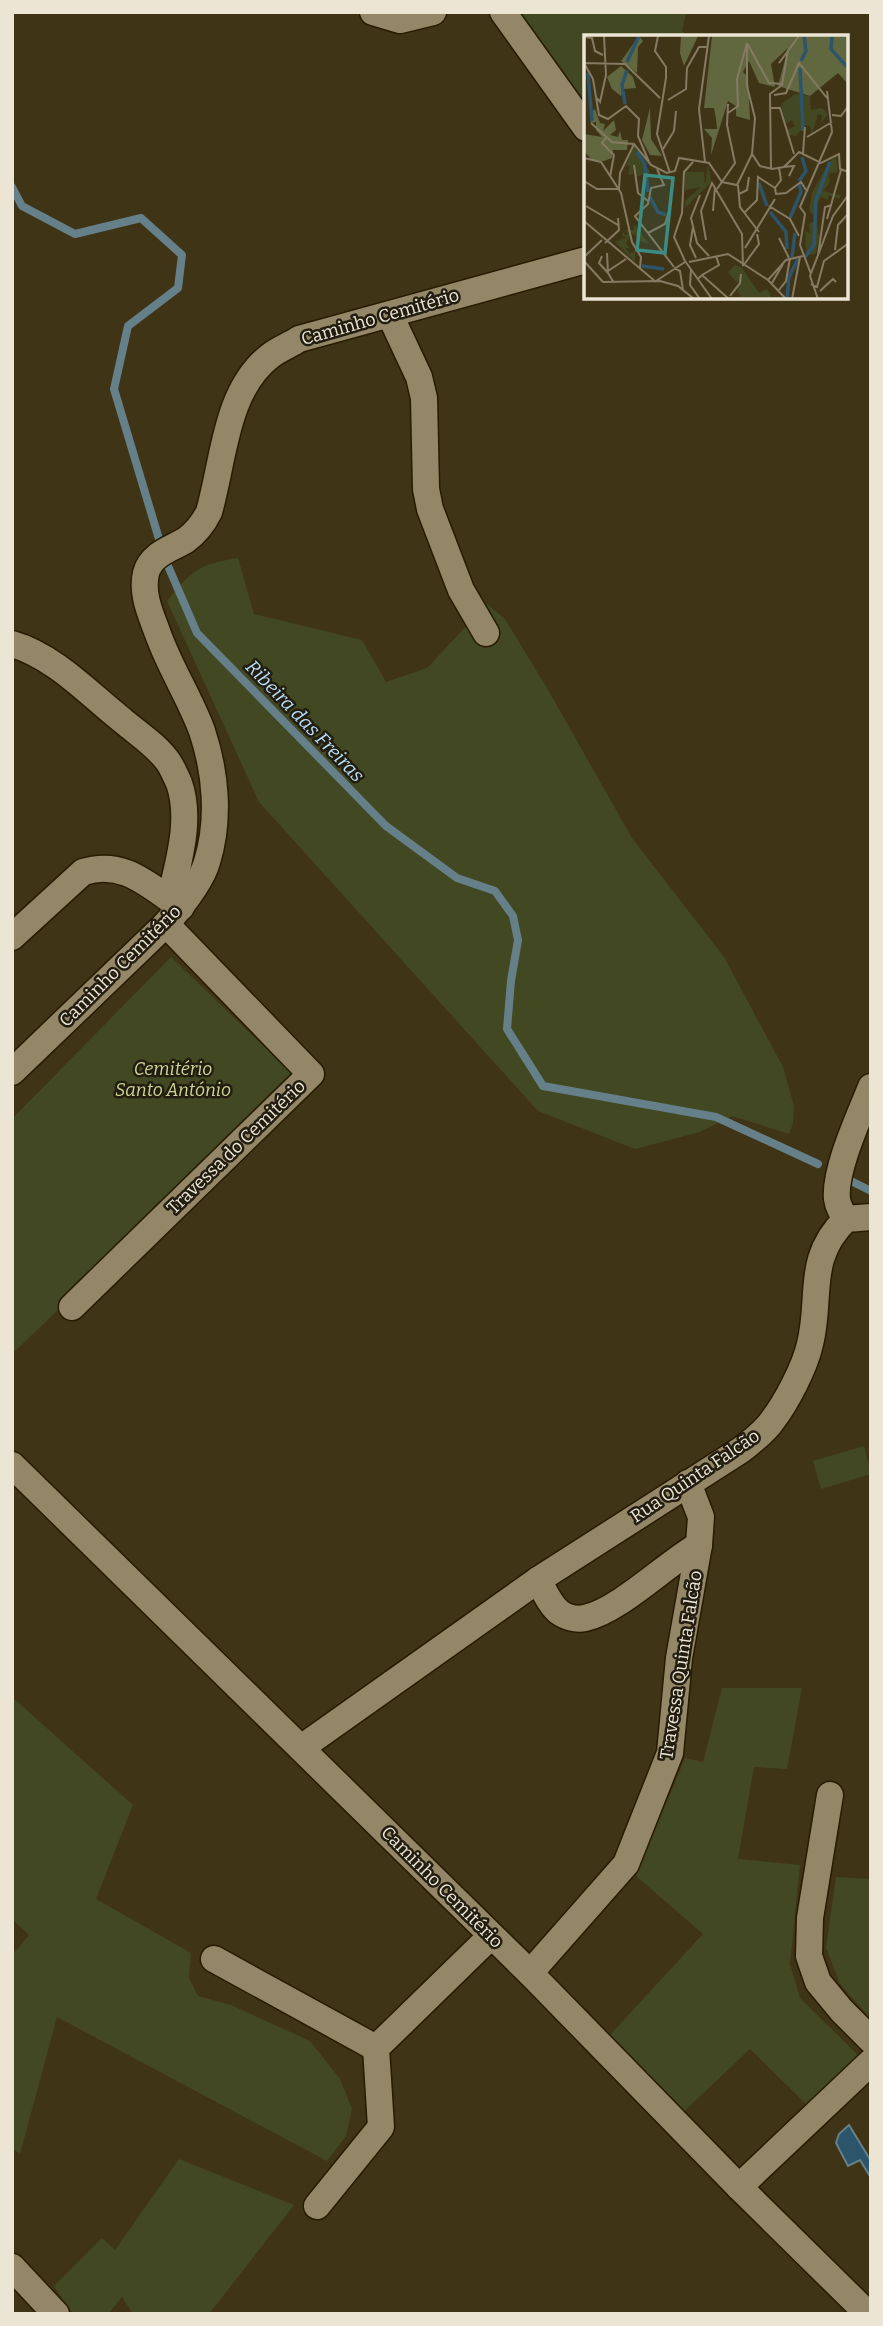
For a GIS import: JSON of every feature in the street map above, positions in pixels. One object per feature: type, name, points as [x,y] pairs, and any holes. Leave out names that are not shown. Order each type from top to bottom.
[{"type":"street","points":[[373,12],[400,20],[433,12]]},
{"type":"street","points":[[503,12],[584,125]]},
{"type":"street","name":"Caminho Cemitério","points":[[12,1072],[172,910],[206,864],[214,828],[215,794],[210,760],[201,730],[167,659],[148,605],[145,588],[147,570],[156,556],[184,541],[203,524],[209,512],[234,410],[248,380],[270,356],[299,339],[584,261]]},
{"type":"street","points":[[390,315],[419,377],[425,398],[426,489],[430,509],[461,590],[485,633]]},
{"type":"street","points":[[12,644],[25,648],[53,664],[148,741],[169,763],[179,784],[183,806],[182,847],[172,910]]},
{"type":"street","points":[[12,937],[83,872],[96,868],[110,867],[128,873],[172,910]]},
{"type":"street","name":"Travessa do Cemitério","points":[[72,1307],[311,1074],[172,910]]},
{"type":"street","name":"Rua Quinta Falcão","points":[[858,1218],[839,1208],[839,1174],[871,1087]]},
{"type":"street","name":"Rua Quinta Falcão","points":[[301,1748],[538,1580],[741,1450],[772,1421],[800,1370],[811,1342],[816,1281],[824,1249],[832,1233],[858,1218]]},
{"type":"street","name":"Caminho Cemitério","points":[[12,1465],[530,1973],[739,2187],[868,2314]]},
{"type":"street","name":"Travessa Quinta Falcão","points":[[530,1973],[626,1864],[666,1766],[670,1753],[679,1658],[699,1545],[701,1517],[688,1483]]},
{"type":"street","points":[[538,1580],[557,1611],[571,1618],[583,1619],[620,1600],[699,1545]]},
{"type":"street","points":[[830,1795],[810,1918],[809,1956],[818,1982],[871,2040]]},
{"type":"street","points":[[317,2207],[381,2127],[376,2048],[491,1937]]},
{"type":"street","points":[[214,1959],[376,2048]]},
{"type":"street","points":[[739,2187],[871,2062]]},
{"type":"street","points":[[12,2267],[56,2314]]},
{"type":"green space","points":[[512,12],[686,14],[682,30],[685,35],[584,35],[584,111]]},
{"type":"green space","points":[[238,558],[254,614],[362,640],[386,682],[427,668],[487,604],[505,619],[632,838],[724,957],[783,1067],[794,1106],[789,1134],[732,1116],[700,1132],[635,1149],[538,1111],[259,802],[167,601],[197,570],[213,563]]},
{"type":"green space","name":"Cemitério Santo António","points":[[171,957],[299,1080],[12,1354],[12,1119]]},
{"type":"green space","points":[[864,1446],[871,1474],[821,1489],[813,1461]]},
{"type":"green space","points":[[722,1688],[802,1688],[787,1769],[754,1767],[738,1859],[800,1865],[790,1964],[800,1998],[864,2061],[813,2111],[750,2049],[679,2116],[610,2035],[703,1934],[636,1876],[685,1758],[703,1762]]},
{"type":"green space","points":[[12,1697],[133,1805],[96,1899],[191,1953],[189,1978],[198,1996],[231,2005],[310,2041],[340,2079],[352,2109],[346,2136],[327,2161],[57,2017],[20,2154],[12,2148],[12,1955],[29,1935],[12,1919]]},
{"type":"green space","points":[[836,1877],[871,1879],[871,2019],[840,1984],[826,1948]]},
{"type":"green space","points":[[179,2159],[294,2205],[209,2314],[133,2314],[122,2297],[108,2314],[73,2314],[54,2286],[102,2238],[115,2250]]},
{"type":"water","points":[[849,2125],[871,2161],[871,2178],[860,2160],[848,2166],[836,2143],[839,2134]]},
{"type":"waterway","name":"Ribeira das Freiras","points":[[12,187],[22,206],[75,234],[141,218],[182,255],[178,288],[128,326],[114,389],[165,559],[197,633],[386,826],[457,878],[495,891],[513,916],[518,940],[507,1029],[543,1086],[716,1117],[818,1164]]},
{"type":"waterway","points":[[849,1180],[871,1191]]}]
